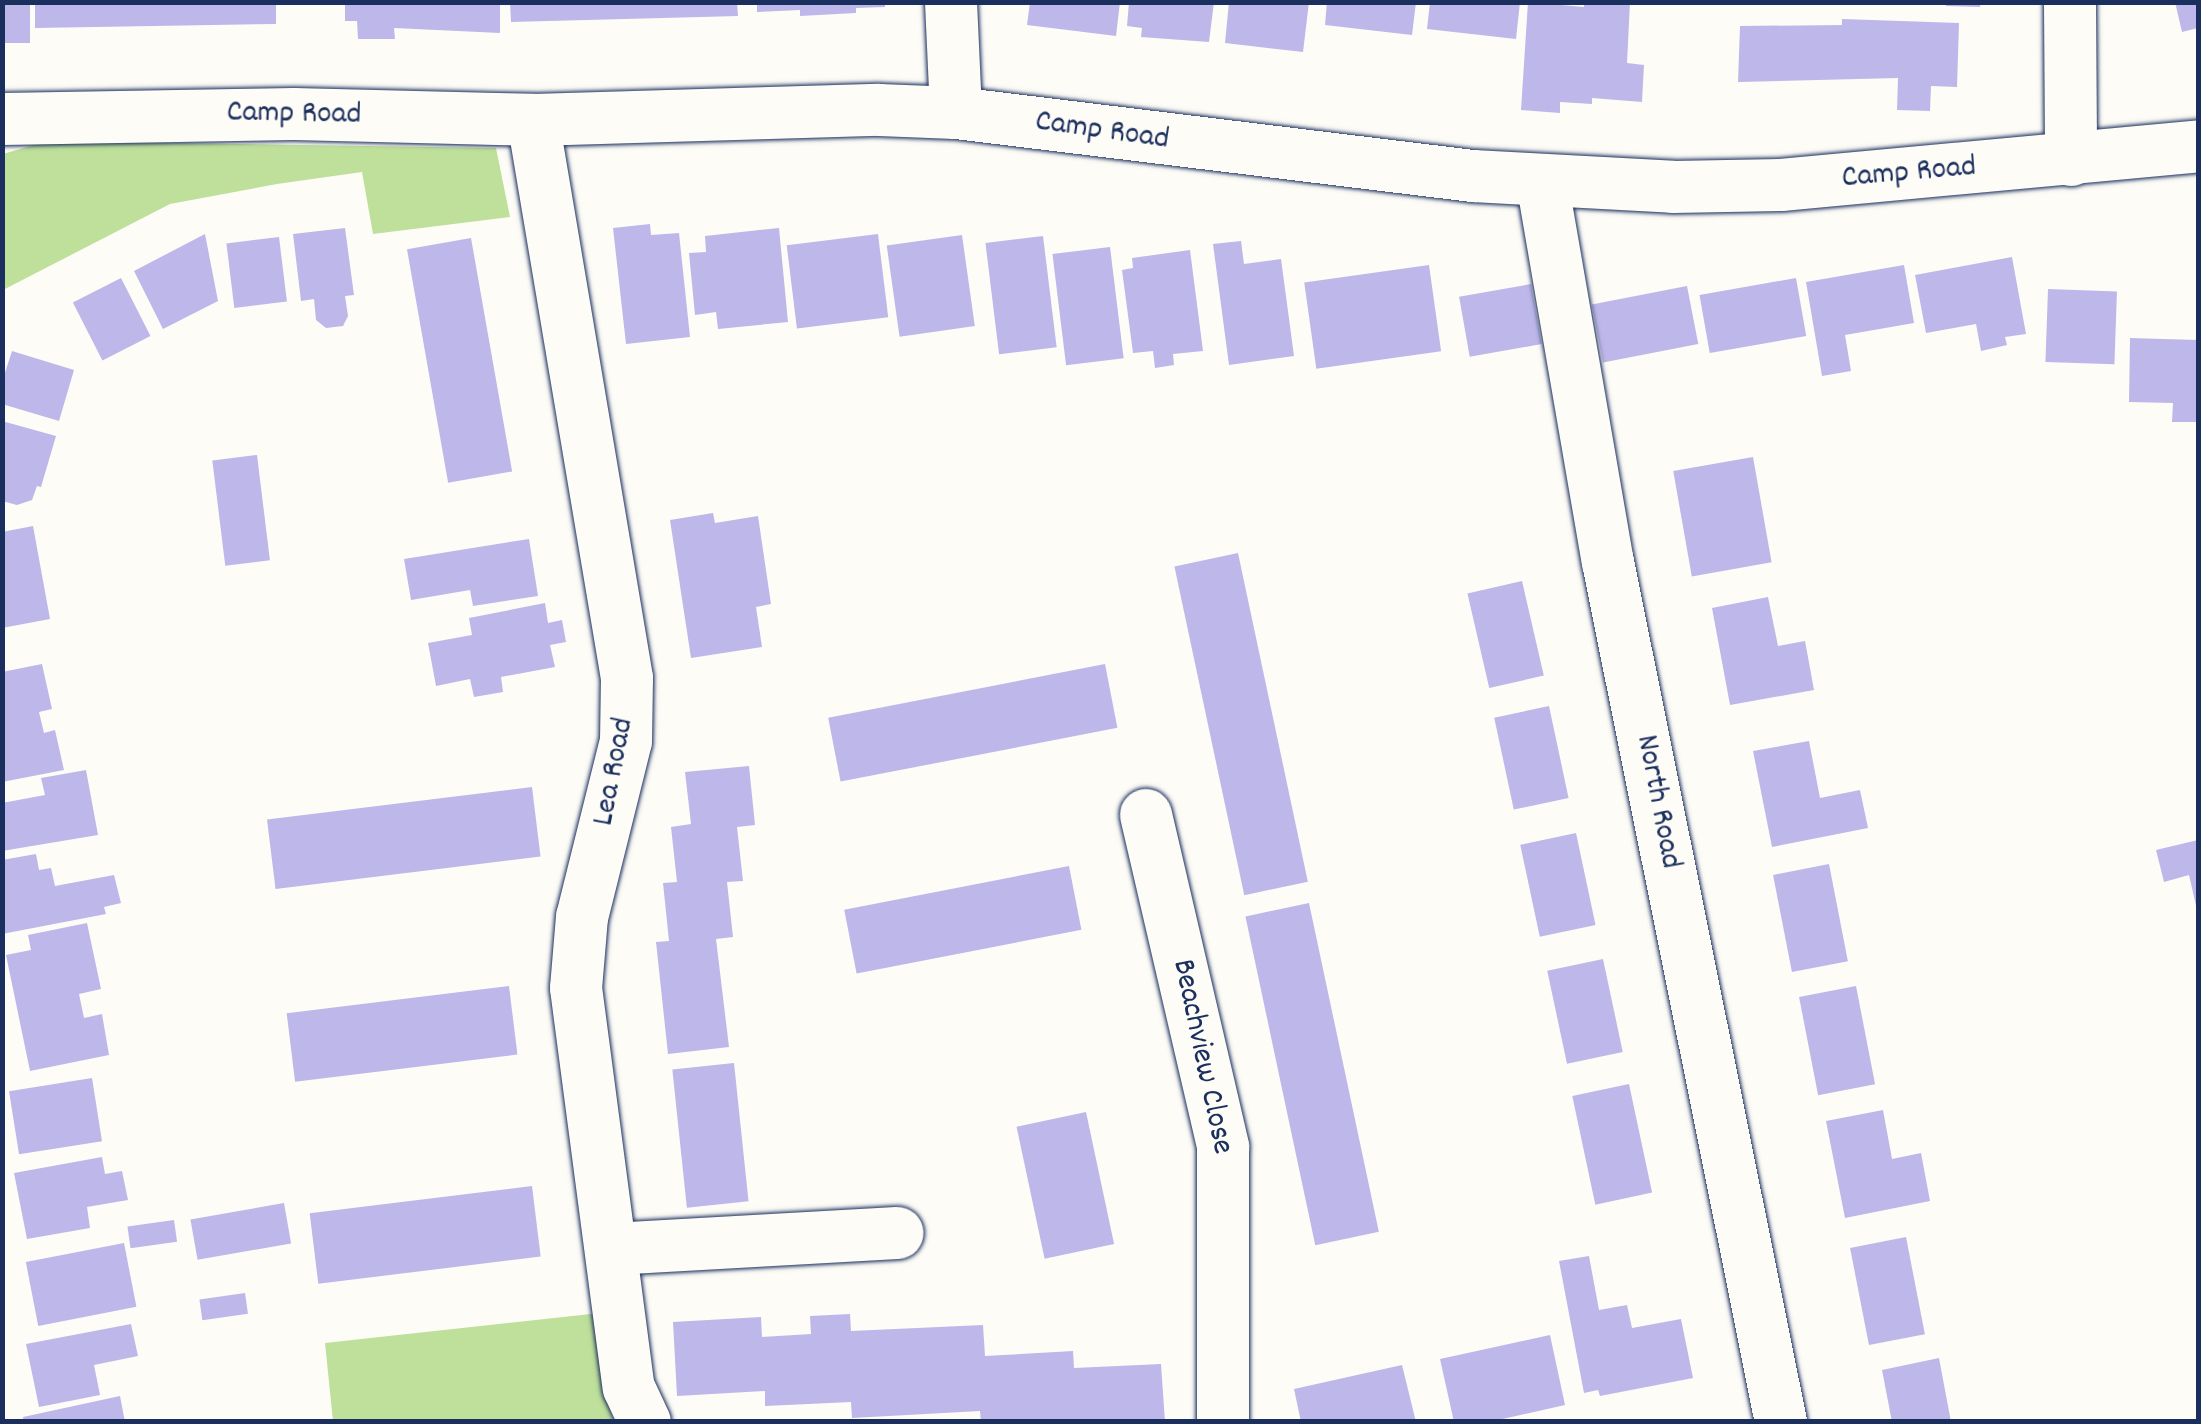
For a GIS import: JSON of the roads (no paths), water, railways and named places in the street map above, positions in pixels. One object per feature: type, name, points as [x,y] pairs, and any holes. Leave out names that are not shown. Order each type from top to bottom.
[{"type":"street","points":[[950,2],[956,113]]},
{"type":"street","points":[[2070,2],[2071,160]]},
{"type":"street","name":"Camp Road","points":[[11,120],[294,114],[534,120],[879,110],[956,113],[1205,146],[1542,181],[1672,187],[1781,185],[2198,146]]},
{"type":"street","name":"Lea Road","points":[[534,120],[629,699],[626,741],[577,951],[576,988],[629,1388],[646,1422]]},
{"type":"street","name":"North Road","points":[[1542,181],[1612,581],[1781,1422]]},
{"type":"street","name":"Beachview Close","points":[[1146,816],[1223,1147],[1224,1422]]},
{"type":"street","points":[[611,1249],[898,1233]]}]
